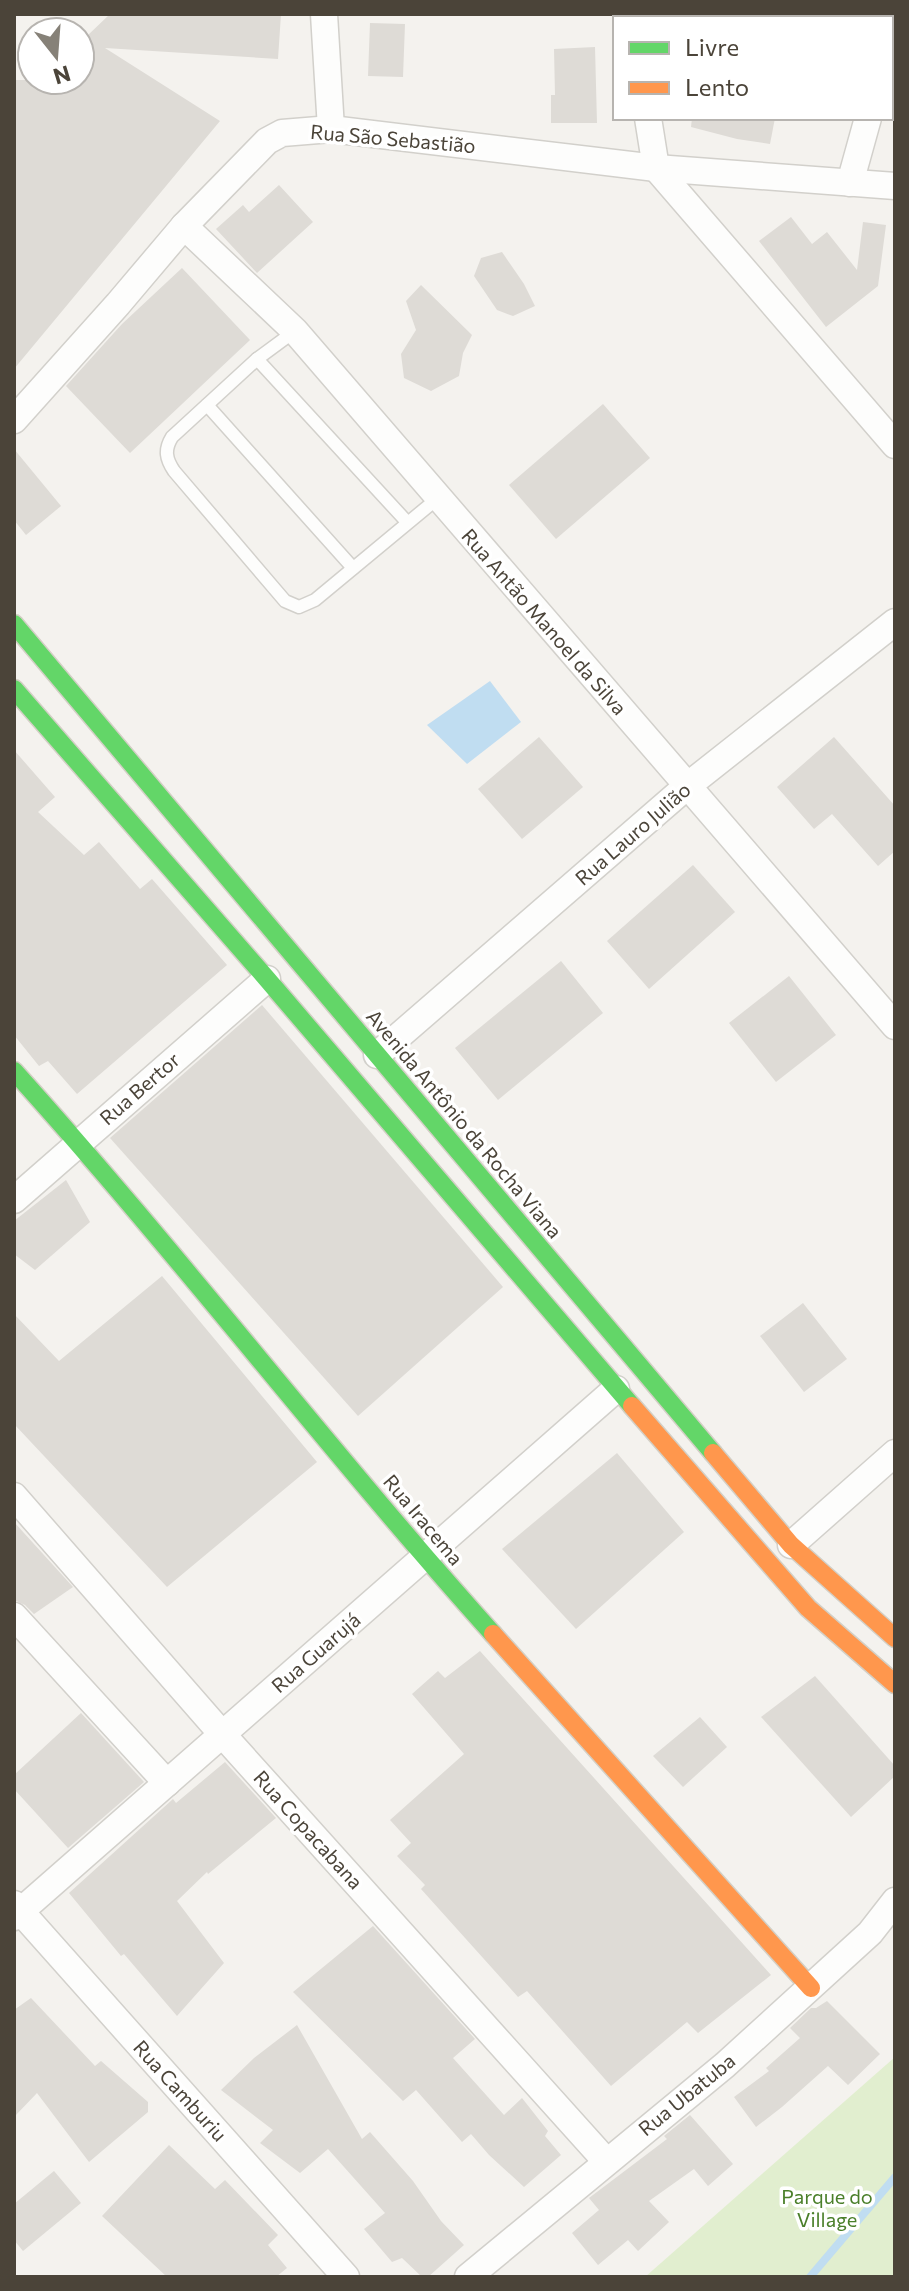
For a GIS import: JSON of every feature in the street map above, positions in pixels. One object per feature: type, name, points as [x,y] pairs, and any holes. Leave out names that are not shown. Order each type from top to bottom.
[{"type":"main road","name":"Avenida Antônio da Rocha Viana","points":[[14,624],[791,1545],[895,1638]]},
{"type":"main road","points":[[14,689],[808,1608],[895,1684]]},
{"type":"main road","name":"Rua Iracema","points":[[14,1071],[79,1143],[425,1558],[811,1988]]},
{"type":"street","points":[[324,14],[331,129]]},
{"type":"street","points":[[648,120],[656,168],[895,445]]},
{"type":"street","points":[[850,183],[867,120]]},
{"type":"street","name":"Rua São Sebastião","points":[[14,420],[184,226],[267,141],[282,133],[331,129],[656,168],[895,186]]},
{"type":"street","name":"Rua Antão Manoel da Silva","points":[[184,226],[295,331],[895,1026]]},
{"type":"street","name":"Rua Lauro Julião","points":[[377,1055],[686,787],[895,622]]},
{"type":"street","name":"Rua Bertor","points":[[14,1200],[267,979]]},
{"type":"street","name":"Rua Guarujá","points":[[16,1911],[167,1783],[616,1389]]},
{"type":"street","points":[[791,1545],[895,1453]]},
{"type":"street","name":"Rua Copacabana","points":[[14,1496],[222,1734],[606,2161]]},
{"type":"street","points":[[14,1616],[167,1783]]},
{"type":"street","name":"Rua Ubatuba","points":[[468,2277],[725,2065],[870,1933],[895,1901]]},
{"type":"street","name":"Rua Camburiu","points":[[16,1911],[346,2277]]},
{"type":"lane","points":[[295,331],[257,359],[172,437],[167,448],[167,461],[285,601],[294,606],[304,606],[438,498]]},
{"type":"lane","points":[[257,359],[407,522]]},
{"type":"lane","points":[[207,405],[353,568]]},
{"type":"green space","name":"Parque do Village","points":[[895,2057],[895,2277],[645,2277]]},
{"type":"water","points":[[490,681],[521,722],[467,764],[427,725]]},
{"type":"building","points":[[110,14],[281,14],[278,59],[105,48],[220,121],[14,369],[14,80],[16,96],[96,96],[96,27]]},
{"type":"building","points":[[370,23],[405,24],[403,77],[368,76]]},
{"type":"building","points":[[595,47],[597,123],[551,123],[551,95],[555,95],[554,49]]},
{"type":"building","points":[[692,120],[775,120],[770,144],[691,127]]},
{"type":"building","points":[[279,185],[313,222],[257,273],[216,229],[243,205],[249,212]]},
{"type":"building","points":[[791,217],[812,244],[827,232],[857,270],[863,222],[886,225],[878,286],[826,327],[759,241]]},
{"type":"building","points":[[502,252],[535,306],[513,316],[497,310],[474,276],[481,258]]},
{"type":"building","points":[[182,268],[250,340],[130,453],[66,386],[122,324]]},
{"type":"building","points":[[421,285],[472,335],[463,353],[459,376],[431,391],[404,378],[401,354],[416,330],[406,301]]},
{"type":"building","points":[[603,404],[650,458],[556,539],[509,485]]},
{"type":"building","points":[[14,449],[61,506],[26,535],[14,520]]},
{"type":"building","points":[[539,737],[583,787],[522,839],[478,789]]},
{"type":"building","points":[[834,737],[895,806],[895,851],[878,866],[832,814],[814,829],[777,787]]},
{"type":"building","points":[[14,750],[55,797],[38,812],[84,855],[99,842],[140,889],[152,879],[227,965],[77,1094],[48,1061],[39,1066],[14,1035]]},
{"type":"building","points":[[693,865],[735,912],[649,989],[607,941]]},
{"type":"building","points":[[561,961],[603,1013],[498,1100],[455,1048]]},
{"type":"building","points":[[789,976],[836,1035],[776,1082],[729,1023]]},
{"type":"building","points":[[262,1005],[503,1287],[358,1416],[110,1138]]},
{"type":"building","points":[[66,1180],[90,1222],[35,1270],[14,1254],[14,1221]]},
{"type":"building","points":[[162,1276],[317,1462],[167,1587],[14,1424],[14,1314],[59,1361]]},
{"type":"building","points":[[803,1303],[847,1359],[804,1392],[760,1336]]},
{"type":"building","points":[[617,1453],[684,1532],[576,1629],[502,1549]]},
{"type":"building","points":[[14,1522],[73,1587],[34,1614],[14,1600]]},
{"type":"building","points":[[480,1651],[771,1975],[698,2033],[687,2022],[611,2086],[527,1991],[518,1997],[421,1889],[425,1885],[397,1856],[411,1843],[390,1820],[464,1754],[412,1694],[438,1671],[445,1678]]},
{"type":"building","points":[[815,1676],[895,1766],[895,1776],[851,1817],[761,1717]]},
{"type":"building","points":[[81,1713],[144,1782],[68,1848],[14,1789],[14,1775]]},
{"type":"building","points":[[700,1717],[727,1747],[683,1787],[653,1756]]},
{"type":"building","points":[[225,1762],[276,1818],[207,1872],[177,1901],[224,1963],[177,2016],[124,1954],[121,1956],[69,1893],[173,1799],[176,1803]]},
{"type":"building","points":[[373,1926],[475,2039],[453,2058],[504,2115],[522,2098],[548,2131],[545,2136],[561,2155],[524,2187],[471,2134],[462,2142],[416,2090],[403,2101],[293,1992]]},
{"type":"building","points":[[31,1998],[95,2066],[101,2061],[148,2102],[148,2112],[89,2162],[37,2093],[14,2117],[14,2010]]},
{"type":"building","points":[[827,2001],[880,2054],[848,2085],[828,2066],[756,2127],[734,2097],[769,2071],[766,2068],[800,2038],[790,2028],[811,2008]]},
{"type":"building","points":[[297,2025],[362,2139],[370,2132],[464,2245],[428,2277],[422,2277],[402,2258],[392,2262],[364,2229],[385,2213],[328,2149],[300,2173],[260,2143],[273,2130],[221,2090],[254,2058]]},
{"type":"building","points":[[690,2115],[733,2164],[708,2186],[694,2169],[649,2201],[669,2222],[638,2251],[628,2240],[598,2265],[572,2233],[599,2210],[589,2198],[667,2139],[664,2136]]},
{"type":"building","points":[[169,2145],[215,2189],[225,2180],[278,2235],[268,2245],[287,2268],[276,2277],[167,2277],[102,2216]]},
{"type":"building","points":[[54,2171],[81,2203],[23,2251],[14,2240],[14,2204]]},
{"type":"waterway","points":[[810,2277],[895,2177]]},
{"type":"traffic: fast","points":[[14,624],[713,1453]]},
{"type":"traffic: fast","points":[[14,689],[632,1406]]},
{"type":"traffic: fast","points":[[14,1071],[493,1634]]},
{"type":"traffic: slow","points":[[632,1406],[808,1608],[895,1684]]},
{"type":"traffic: slow","points":[[713,1453],[791,1545],[895,1638]]},
{"type":"traffic: slow","points":[[493,1634],[811,1988]]}]
